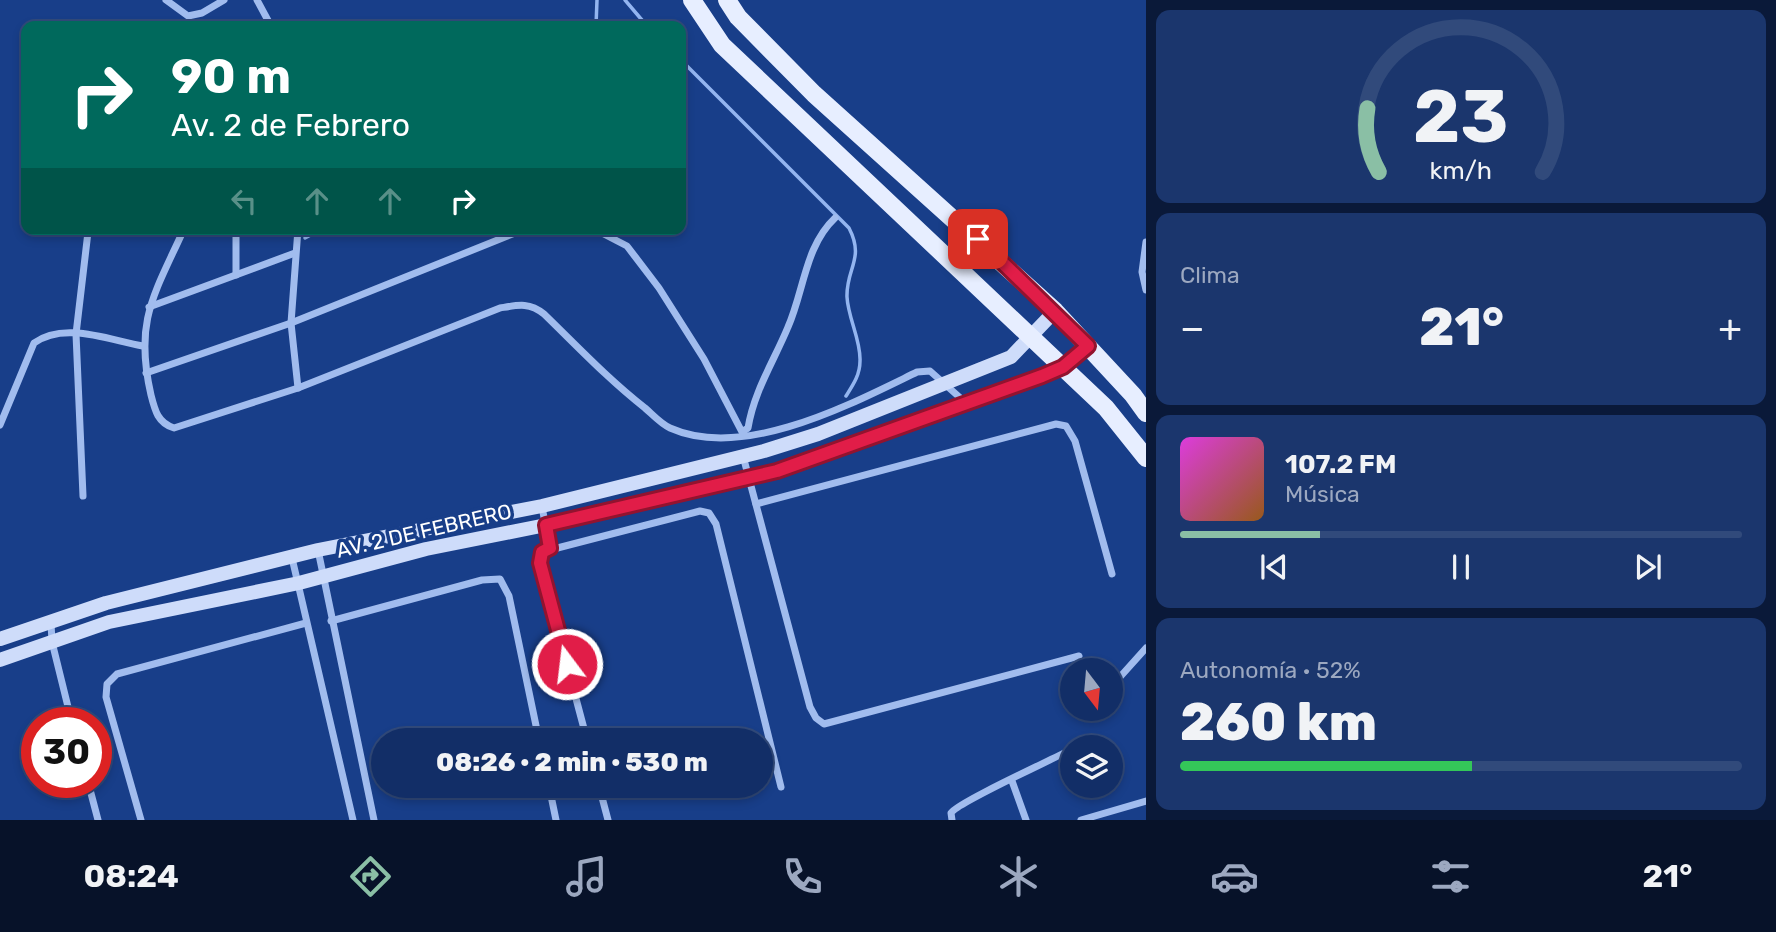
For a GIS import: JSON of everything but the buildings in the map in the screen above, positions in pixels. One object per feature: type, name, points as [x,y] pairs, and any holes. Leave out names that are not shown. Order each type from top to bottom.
[{"type":"main road","points":[[692,0],[722,45],[1106,408],[1146,458]]},
{"type":"main road","points":[[727,0],[738,17],[814,94],[1055,311],[1146,412]]},
{"type":"main road","name":"AV. 2 DE FEBRERO","points":[[0,639],[106,603],[318,550],[542,506],[743,456],[817,434],[1011,357],[1055,311]]},
{"type":"main road","name":"AV. 2 DE FEBRERO","points":[[0,660],[109,622],[299,583],[426,549],[546,525],[777,471],[1063,367],[1088,346]]},
{"type":"street","points":[[166,0],[188,16],[202,13],[224,0]]},
{"type":"street","points":[[257,0],[268,21]]},
{"type":"street","points":[[606,235],[627,246],[659,288],[704,359],[742,432],[748,428],[757,394],[789,326],[819,236],[835,218]]},
{"type":"street","points":[[83,496],[76,334],[88,235]]},
{"type":"street","points":[[181,235],[149,307],[143,346],[155,413],[165,425],[174,428],[298,388],[500,308],[521,304],[533,306],[544,314],[612,382],[669,428],[696,436],[740,439],[786,426],[849,405],[918,372],[930,371],[947,383],[966,403]]},
{"type":"street","points":[[236,235],[236,275]]},
{"type":"street","points":[[297,235],[291,323],[298,388]]},
{"type":"street","points":[[146,373],[291,323],[510,235]]},
{"type":"street","points":[[1146,242],[1142,272],[1146,290]]},
{"type":"street","points":[[149,307],[295,253]]},
{"type":"street","points":[[0,425],[34,343],[53,333],[76,334],[143,346]]},
{"type":"street","points":[[756,504],[1056,424],[1066,426],[1075,441],[1112,574]]},
{"type":"street","points":[[743,456],[810,707],[816,718],[824,724],[1079,656]]},
{"type":"street","points":[[542,506],[550,548]]},
{"type":"street","points":[[584,728],[540,563],[542,552],[699,511],[714,518],[781,788]]},
{"type":"street","points":[[318,550],[374,820]]},
{"type":"street","points":[[292,558],[353,820]]},
{"type":"street","points":[[331,621],[482,580],[500,579],[509,596],[536,728]]},
{"type":"street","points":[[51,623],[52,642],[68,707]]},
{"type":"street","points":[[141,820],[106,697],[107,684],[117,674],[306,623]]},
{"type":"street","points":[[1124,673],[1146,648]]},
{"type":"street","points":[[952,820],[951,813],[960,802],[1012,781],[1060,755]]},
{"type":"street","points":[[1012,781],[1026,820]]},
{"type":"street","points":[[92,798],[98,820]]},
{"type":"street","points":[[551,798],[556,820]]},
{"type":"street","points":[[602,798],[608,820]]},
{"type":"street","points":[[1081,820],[1146,801]]},
{"type":"waterway","points":[[596,21],[597,0]]},
{"type":"waterway","points":[[625,0],[643,21]]},
{"type":"waterway","points":[[686,65],[849,228],[855,256],[847,297],[859,345],[860,366],[854,384],[846,396]]},
{"type":"waterway","points":[[305,238],[311,235]]},
{"type":"route","points":[[567,664],[540,563],[542,552],[550,548],[546,525],[777,471],[1042,376],[1063,367],[1088,346],[1017,274],[978,239]]}]
